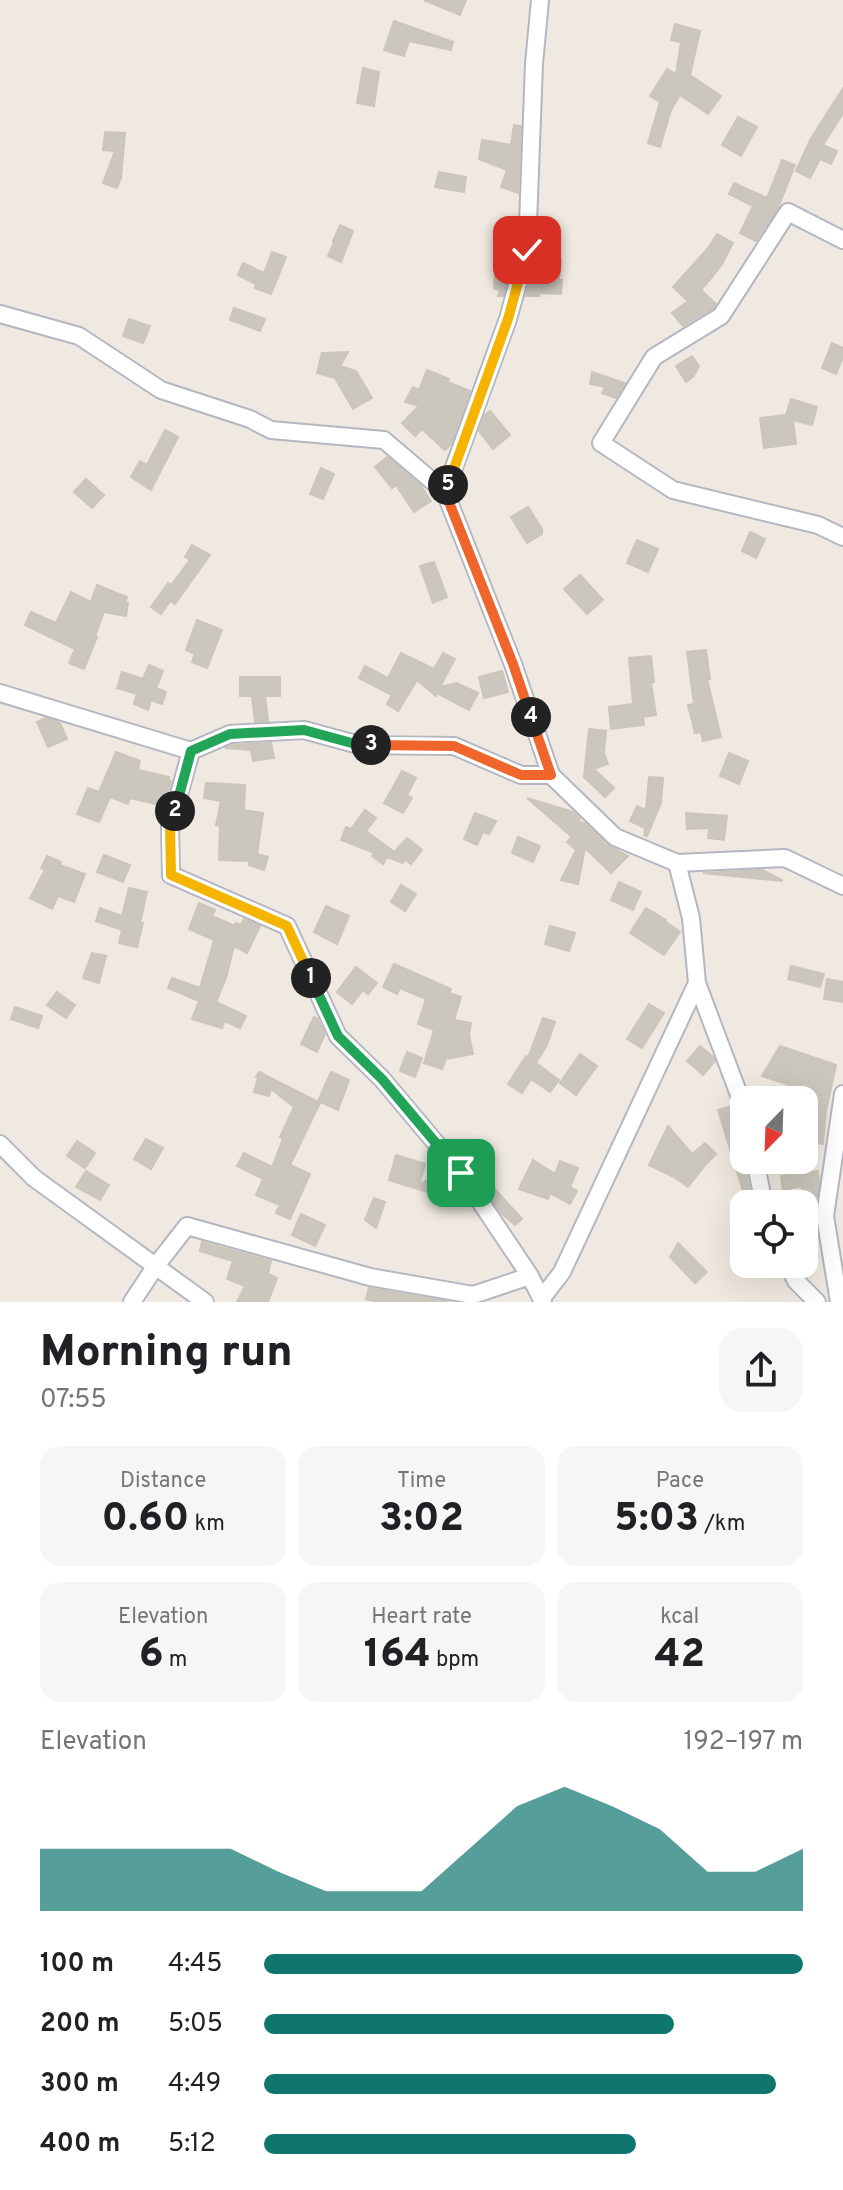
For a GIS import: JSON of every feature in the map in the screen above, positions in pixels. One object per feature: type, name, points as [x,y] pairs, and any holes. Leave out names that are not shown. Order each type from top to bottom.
[{"type":"street","points":[[445,492],[508,319],[527,250],[534,64],[540,0]]},
{"type":"street","points":[[843,240],[788,212],[721,316],[654,357],[601,443],[673,490],[818,525],[843,537]]},
{"type":"street","points":[[0,314],[79,336],[161,390],[250,419],[271,430],[384,440],[445,492],[513,664],[551,775],[615,837],[677,863],[785,858],[843,886]]},
{"type":"street","points":[[0,693],[191,751],[230,734],[304,730],[359,745],[454,746],[521,775],[551,775]]},
{"type":"street","points":[[191,751],[170,827],[171,875],[287,926],[338,1036],[382,1079],[461,1173],[530,1276],[542,1300],[562,1272],[697,983]]},
{"type":"street","points":[[677,863],[691,918],[697,983],[736,1086]]},
{"type":"street","points":[[839,1302],[825,1216],[843,1094]]},
{"type":"street","points":[[0,1144],[34,1178],[205,1302]]},
{"type":"street","points":[[132,1302],[187,1226],[370,1277],[473,1295],[530,1276]]},
{"type":"street","points":[[795,1278],[817,1302]]},
{"type":"building","points":[[424,0],[466,0],[460,15]]},
{"type":"building","points":[[394,21],[453,42],[451,50],[409,41],[404,56],[384,50]]},
{"type":"building","points":[[675,24],[700,31],[690,75],[721,96],[708,114],[680,95],[671,110],[660,147],[648,143],[660,102],[650,96],[667,69],[676,74],[681,42],[671,40]]},
{"type":"building","points":[[363,68],[379,72],[374,106],[357,103]]},
{"type":"building","points":[[843,88],[843,113],[823,145],[837,151],[831,164],[820,159],[810,178],[796,171],[810,140]]},
{"type":"building","points":[[738,117],[757,127],[741,156],[722,145]]},
{"type":"building","points":[[514,125],[521,126],[518,193],[501,187],[507,170],[479,159],[482,140],[511,145]]},
{"type":"building","points":[[105,132],[125,133],[121,178],[117,188],[103,183],[115,151],[103,150]]},
{"type":"building","points":[[782,160],[795,165],[778,208],[756,241],[740,233],[753,206],[729,194],[734,183],[767,198]]},
{"type":"building","points":[[439,172],[466,177],[464,192],[435,187]]},
{"type":"building","points":[[340,225],[353,231],[341,262],[328,256],[334,242],[345,247],[333,241]]},
{"type":"building","points":[[717,234],[733,243],[721,266],[701,290],[716,304],[683,326],[672,313],[688,301],[673,287]]},
{"type":"building","points":[[272,252],[286,257],[271,294],[255,288],[256,284],[238,275],[243,263],[264,273]]},
{"type":"building","points":[[536,257],[561,260],[561,294],[526,296]]},
{"type":"building","points":[[496,260],[512,261],[503,296],[498,296],[500,290],[494,289]]},
{"type":"building","points":[[234,308],[265,319],[260,331],[230,320]]},
{"type":"building","points":[[129,319],[150,326],[143,343],[123,336]]},
{"type":"building","points":[[832,343],[843,348],[836,374],[822,368]]},
{"type":"building","points":[[348,352],[340,366],[356,371],[372,398],[353,409],[335,378],[317,373],[322,353]]},
{"type":"building","points":[[692,356],[699,366],[686,382],[676,366]]},
{"type":"building","points":[[427,370],[470,391],[451,444],[445,450],[422,429],[415,436],[402,423],[419,406],[405,402],[413,387],[419,390]]},
{"type":"building","points":[[592,372],[625,383],[616,398],[602,393],[605,387],[590,384]]},
{"type":"building","points":[[791,399],[817,407],[812,425],[793,420],[796,444],[764,448],[760,418],[786,415]]},
{"type":"building","points":[[490,411],[510,435],[493,449],[479,431],[485,415]]},
{"type":"building","points":[[165,430],[178,437],[151,490],[131,477],[140,461],[147,465]]},
{"type":"building","points":[[387,457],[421,486],[431,501],[414,512],[396,485],[392,488],[375,467]]},
{"type":"building","points":[[321,468],[334,474],[323,499],[310,494]]},
{"type":"building","points":[[86,479],[104,495],[92,508],[74,492]]},
{"type":"building","points":[[528,507],[542,534],[527,543],[511,517]]},
{"type":"building","points":[[750,532],[765,539],[756,558],[742,551]]},
{"type":"building","points":[[637,540],[658,549],[648,572],[627,563]]},
{"type":"building","points":[[192,545],[210,555],[175,604],[170,601],[161,614],[151,607],[190,560],[185,557]]},
{"type":"building","points":[[434,562],[447,597],[433,603],[420,566]]},
{"type":"building","points":[[580,575],[603,600],[587,614],[564,589]]},
{"type":"building","points":[[97,585],[127,597],[126,616],[104,612],[84,669],[69,663],[75,649],[25,625],[31,612],[56,623],[71,592],[91,602]]},
{"type":"building","points":[[197,620],[222,630],[207,668],[192,662],[195,654],[186,650]]},
{"type":"building","points":[[706,650],[710,679],[707,679],[721,737],[703,741],[701,732],[695,733],[688,705],[694,704],[687,652]]},
{"type":"building","points":[[401,653],[434,669],[443,653],[455,659],[440,687],[457,683],[478,693],[469,710],[437,693],[436,696],[417,680],[398,711],[387,704],[392,695],[359,678],[365,666],[388,678]]},
{"type":"building","points":[[651,656],[656,715],[643,717],[644,725],[611,729],[609,707],[633,704],[629,658]]},
{"type":"building","points":[[149,665],[163,671],[156,688],[166,692],[162,704],[151,700],[148,710],[134,704],[137,694],[117,688],[122,672],[143,679]]},
{"type":"building","points":[[502,671],[508,692],[484,698],[479,677]]},
{"type":"building","points":[[240,677],[280,677],[280,696],[265,696],[268,721],[255,722],[252,696],[240,696]]},
{"type":"building","points":[[46,718],[60,723],[67,739],[48,747],[37,722]]},
{"type":"building","points":[[589,729],[606,731],[604,753],[608,764],[594,769],[614,788],[605,797],[584,777]]},
{"type":"building","points":[[271,743],[274,758],[253,761],[251,750],[225,748],[233,745]]},
{"type":"building","points":[[116,752],[140,761],[138,770],[169,777],[171,781],[164,806],[130,798],[128,804],[110,797],[99,822],[77,814],[88,788],[99,792]]},
{"type":"building","points":[[729,753],[748,761],[739,784],[720,776]]},
{"type":"building","points":[[402,771],[416,778],[407,795],[412,798],[403,813],[384,803]]},
{"type":"building","points":[[649,777],[663,778],[661,803],[647,836],[644,835],[645,828],[630,821],[637,806],[646,810]]},
{"type":"building","points":[[206,783],[245,785],[244,810],[263,813],[257,854],[268,857],[264,870],[249,865],[250,861],[219,860],[220,826],[216,825],[221,801],[204,798]]},
{"type":"building","points":[[527,798],[573,812],[580,819],[578,821],[586,824],[607,845],[628,856],[611,873],[585,848],[578,884],[561,880],[576,850],[567,842],[572,837]]},
{"type":"building","points":[[365,810],[376,818],[366,831],[405,860],[403,863],[387,857],[383,864],[372,856],[375,853],[341,840],[346,827],[351,829]]},
{"type":"building","points":[[475,813],[496,821],[489,834],[483,832],[477,845],[464,839]]},
{"type":"building","points":[[686,813],[727,816],[724,840],[708,838],[709,828],[687,829]]},
{"type":"building","points":[[518,837],[540,846],[533,862],[512,853]]},
{"type":"building","points":[[407,838],[422,850],[411,864],[395,851]]},
{"type":"building","points":[[104,855],[130,865],[123,882],[97,872]]},
{"type":"building","points":[[47,856],[61,862],[60,865],[85,874],[74,902],[58,896],[52,909],[30,898],[45,870],[41,868]]},
{"type":"building","points":[[762,870],[782,881],[703,873]]},
{"type":"building","points":[[619,882],[641,892],[633,910],[611,900]]},
{"type":"building","points":[[401,885],[416,894],[405,911],[391,902]]},
{"type":"building","points":[[129,888],[147,892],[137,947],[119,943],[122,930],[96,921],[100,908],[122,916]]},
{"type":"building","points":[[199,903],[215,910],[212,916],[235,926],[236,923],[241,925],[244,919],[260,926],[247,953],[234,946],[216,1002],[246,1016],[240,1028],[224,1021],[222,1028],[192,1019],[199,1001],[168,988],[172,978],[200,988],[214,940],[189,929]]},
{"type":"building","points":[[326,906],[349,916],[337,944],[314,932]]},
{"type":"building","points":[[646,908],[680,932],[664,955],[630,933]]},
{"type":"building","points":[[550,926],[575,933],[569,951],[545,944]]},
{"type":"building","points":[[92,953],[106,956],[99,983],[83,978]]},
{"type":"building","points":[[394,964],[451,989],[449,993],[461,997],[454,1020],[471,1023],[469,1035],[473,1054],[446,1059],[442,1069],[424,1063],[434,1030],[418,1024],[426,999],[400,988],[397,994],[383,987]]},
{"type":"building","points":[[791,966],[824,974],[820,987],[788,979]]},
{"type":"building","points":[[356,967],[377,983],[368,994],[363,990],[352,1004],[337,992]]},
{"type":"building","points":[[827,979],[843,982],[843,1002],[824,999]]},
{"type":"building","points":[[57,992],[75,1005],[66,1018],[47,1005]]},
{"type":"building","points":[[649,1004],[664,1013],[642,1048],[627,1039]]},
{"type":"building","points":[[15,1007],[42,1016],[38,1028],[11,1019]]},
{"type":"building","points":[[314,1017],[325,1034],[317,1052],[301,1044]]},
{"type":"building","points":[[543,1018],[555,1022],[547,1045],[536,1063],[559,1080],[550,1092],[531,1079],[522,1093],[508,1084],[526,1056],[528,1058]]},
{"type":"building","points":[[700,1046],[715,1061],[703,1075],[687,1061]]},
{"type":"building","points":[[780,1046],[836,1065],[823,1144],[818,1143],[818,1086],[792,1086],[762,1076]]},
{"type":"building","points":[[407,1052],[422,1058],[415,1077],[400,1071]]},
{"type":"building","points":[[580,1054],[597,1066],[576,1095],[560,1083]]},
{"type":"building","points":[[259,1072],[320,1103],[290,1165],[310,1174],[290,1219],[276,1213],[280,1205],[256,1195],[263,1179],[237,1166],[244,1153],[272,1167],[283,1139],[280,1137],[294,1107],[271,1089],[269,1096],[254,1092]]},
{"type":"building","points":[[331,1072],[349,1080],[338,1110],[318,1101]]},
{"type":"building","points":[[730,1107],[730,1149],[718,1110]]},
{"type":"building","points":[[668,1126],[692,1154],[705,1143],[716,1154],[688,1187],[649,1165]]},
{"type":"building","points":[[146,1139],[163,1148],[151,1169],[134,1159]]},
{"type":"building","points":[[77,1141],[95,1153],[85,1168],[67,1156]]},
{"type":"building","points":[[396,1155],[425,1164],[419,1185],[442,1170],[434,1194],[389,1180]]},
{"type":"building","points":[[533,1160],[555,1174],[560,1161],[578,1168],[570,1187],[577,1191],[570,1204],[550,1193],[548,1199],[519,1189]]},
{"type":"building","points":[[86,1171],[109,1185],[100,1200],[76,1187]]},
{"type":"building","points":[[818,1171],[819,1183],[818,1190],[802,1190],[802,1186],[783,1190],[781,1176],[818,1174]]},
{"type":"building","points":[[738,1174],[746,1174],[750,1190],[743,1190]]},
{"type":"building","points":[[492,1186],[522,1219],[515,1225],[500,1212],[486,1191]]},
{"type":"building","points":[[374,1198],[385,1202],[376,1228],[365,1220]]},
{"type":"building","points":[[301,1214],[325,1225],[315,1246],[292,1235]]},
{"type":"building","points":[[202,1242],[271,1261],[268,1274],[277,1278],[268,1302],[237,1302],[245,1286],[227,1279],[233,1261],[200,1251]]},
{"type":"building","points":[[678,1243],[707,1272],[695,1283],[670,1257]]},
{"type":"building","points":[[369,1288],[449,1302],[377,1302],[366,1299]]},
{"type":"route","points":[[461,1173],[382,1079],[338,1036],[287,926],[171,875],[170,827],[191,751],[230,734],[304,730],[359,745],[454,746],[521,775],[551,775],[513,664],[445,492],[508,319],[527,250]]}]
